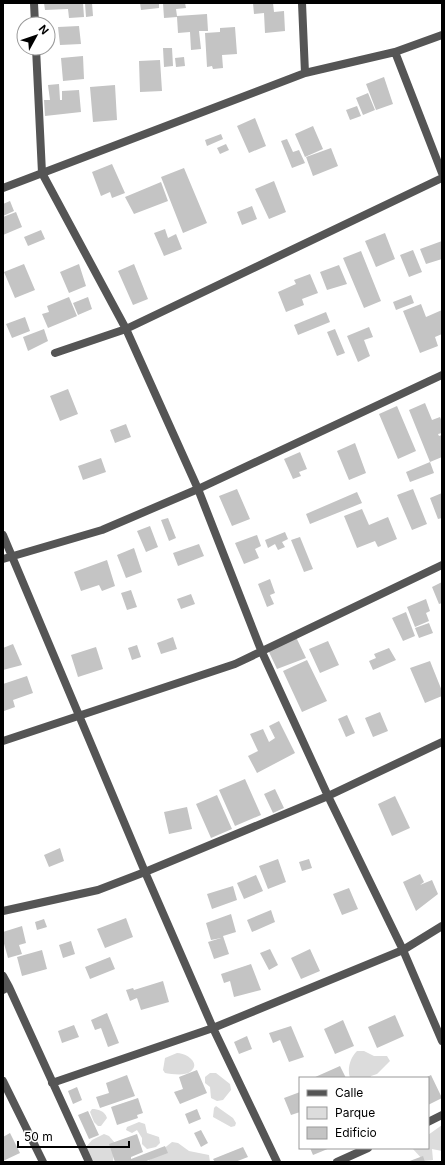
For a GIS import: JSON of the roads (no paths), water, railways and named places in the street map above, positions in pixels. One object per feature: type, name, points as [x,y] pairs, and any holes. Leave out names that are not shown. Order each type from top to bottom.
[{"type":"street","points":[[34,3],[35,16]]},
{"type":"street","points":[[302,3],[306,72]]},
{"type":"street","points":[[3,188],[306,72],[395,52],[442,35]]},
{"type":"street","points":[[395,52],[442,173]]},
{"type":"street","points":[[36,56],[42,173],[126,329],[198,489],[262,650],[328,796],[403,950],[442,1041]]},
{"type":"street","points":[[55,353],[126,329],[442,178]]},
{"type":"street","points":[[3,559],[102,530],[198,489],[442,376]]},
{"type":"street","points":[[3,535],[145,872],[213,1028],[277,1162]]},
{"type":"street","points":[[3,740],[235,664],[442,565]]},
{"type":"street","points":[[3,911],[98,890],[145,872],[328,796],[442,742]]},
{"type":"street","points":[[52,1083],[213,1028],[403,950],[442,926]]},
{"type":"street","points":[[3,976],[6,989],[89,1162]]},
{"type":"street","points":[[3,1081],[43,1162]]},
{"type":"street","points":[[429,1122],[442,1115]]},
{"type":"street","points":[[337,1162],[366,1149]]}]
